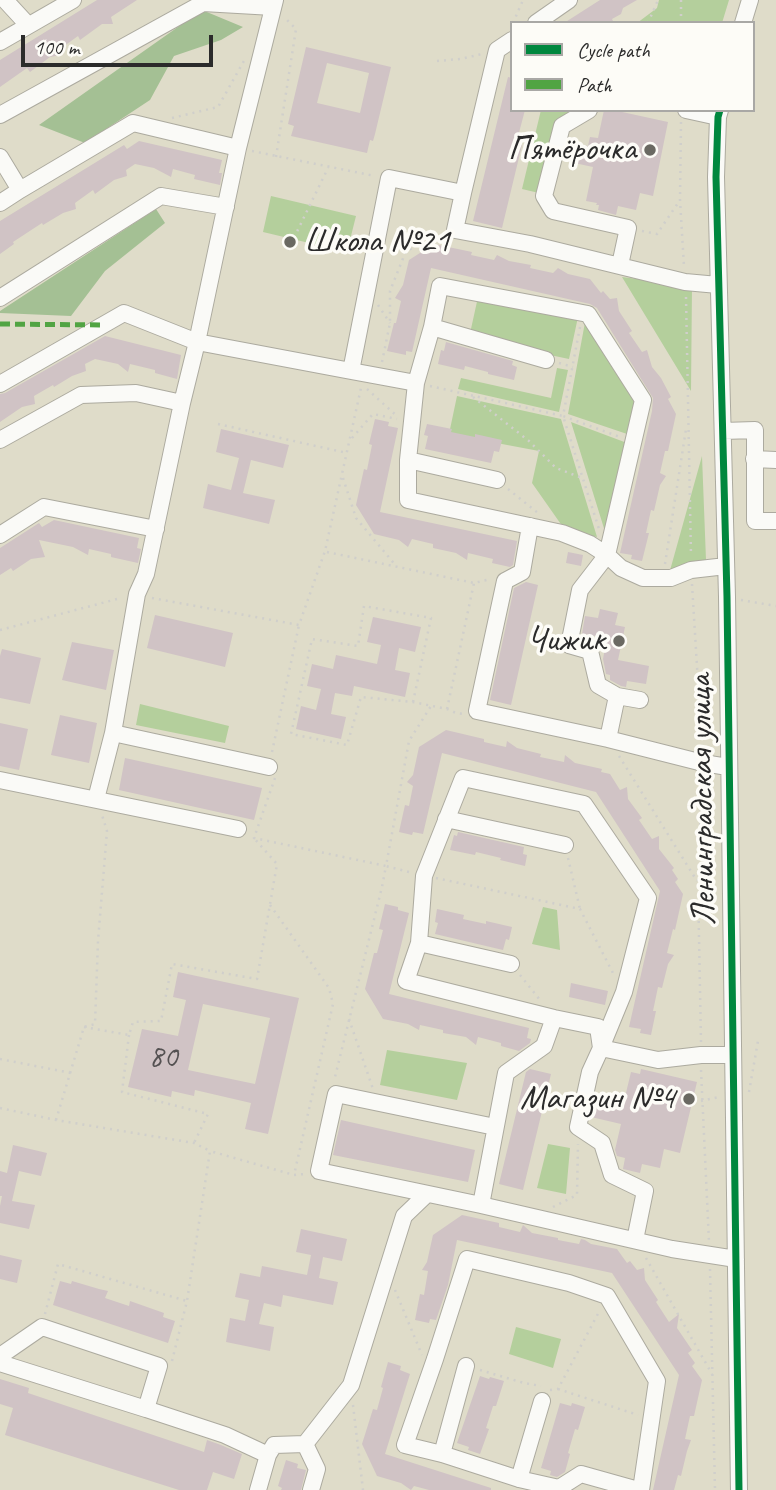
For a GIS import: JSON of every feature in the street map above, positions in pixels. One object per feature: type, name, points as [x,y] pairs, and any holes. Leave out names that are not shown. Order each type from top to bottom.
[{"type":"street","points":[[5,0],[28,25]]},
{"type":"street","points":[[0,42],[73,0]]},
{"type":"street","points":[[539,21],[569,0]]},
{"type":"street","points":[[744,21],[750,0]]},
{"type":"street","points":[[0,115],[203,3],[274,4],[238,148],[146,574],[137,594],[113,733],[96,799]]},
{"type":"street","points":[[510,41],[497,50],[455,230],[530,244],[685,282],[718,285]]},
{"type":"street","points":[[586,112],[562,126],[544,196],[553,211],[628,229],[620,265]]},
{"type":"street","points":[[684,117],[719,114]]},
{"type":"street","name":"Ленинградская улица","points":[[719,114],[716,177],[727,597],[738,1490]]},
{"type":"street","points":[[0,203],[133,123],[238,148]]},
{"type":"street","points":[[0,158],[20,190]]},
{"type":"street","points":[[351,371],[389,178],[463,192]]},
{"type":"street","points":[[0,298],[161,196],[226,207]]},
{"type":"street","points":[[640,700],[617,696],[598,685],[590,651],[569,645],[580,590],[607,555],[643,400],[588,314],[440,286],[416,383],[408,460],[408,500],[537,522],[590,544],[607,555],[621,568],[643,578],[671,578],[691,570],[726,566]]},
{"type":"street","points":[[0,384],[124,313],[198,342],[416,383]]},
{"type":"street","points":[[432,327],[545,359]]},
{"type":"street","points":[[0,440],[81,395],[136,393],[182,403]]},
{"type":"street","points":[[723,431],[755,430],[755,521],[776,521]]},
{"type":"street","points":[[754,459],[776,460]]},
{"type":"street","points":[[408,460],[497,480]]},
{"type":"street","points":[[0,535],[44,507],[156,529]]},
{"type":"street","points":[[537,522],[522,572],[505,581],[477,711],[729,767]]},
{"type":"street","points":[[608,739],[617,696]]},
{"type":"street","points":[[113,733],[270,766]]},
{"type":"street","points":[[601,1048],[598,1027],[406,981],[419,943],[424,876],[463,778],[584,804],[648,898],[624,992],[601,1048],[590,1072],[578,1127],[602,1143],[612,1175],[645,1191],[635,1240]]},
{"type":"street","points":[[0,780],[238,829]]},
{"type":"street","points":[[446,819],[565,845]]},
{"type":"street","points":[[419,943],[511,964]]},
{"type":"street","points":[[481,1205],[506,1073],[544,1046],[554,1018]]},
{"type":"street","points":[[601,1048],[658,1060],[732,1055]]},
{"type":"street","points":[[495,1127],[336,1094],[319,1171],[672,1249],[736,1259]]},
{"type":"street","points":[[305,1444],[351,1385],[404,1216],[426,1194]]},
{"type":"street","points":[[467,1259],[569,1283],[607,1296],[657,1381],[651,1419],[640,1490],[580,1474],[559,1489],[405,1445],[467,1259]]},
{"type":"street","points":[[0,1356],[42,1327],[159,1366],[146,1409]]},
{"type":"street","points":[[0,1363],[225,1435],[268,1455]]},
{"type":"street","points":[[442,1454],[466,1366]]},
{"type":"street","points":[[519,1479],[546,1394]]},
{"type":"street","points":[[258,1490],[268,1455],[274,1445],[305,1444]]},
{"type":"street","points":[[305,1444],[317,1469],[311,1490]]},
{"type":"path","points":[[514,21],[523,0]]},
{"type":"path","points":[[649,21],[658,0]]},
{"type":"path","points":[[681,0],[681,21]]},
{"type":"path","points":[[276,157],[296,29]]},
{"type":"path","points":[[437,61],[460,59],[497,50]]},
{"type":"path","points":[[169,119],[218,107],[249,52]]},
{"type":"path","points":[[684,117],[680,200],[685,282],[691,570],[703,763],[698,883],[701,1101],[710,1255],[715,1490]]},
{"type":"path","points":[[238,148],[389,178]]},
{"type":"path","points":[[288,250],[328,167]]},
{"type":"path","points":[[628,229],[657,234],[680,200]]},
{"type":"path","points":[[380,376],[390,323],[390,291],[407,251],[446,231],[455,230]]},
{"type":"path","points":[[583,312],[564,416],[599,530]]},
{"type":"path","points":[[416,383],[564,416],[633,442]]},
{"type":"path","points":[[254,838],[276,779],[270,766],[299,625],[325,551],[349,440],[362,385],[401,419],[373,414],[349,440]]},
{"type":"path","points":[[471,395],[529,441],[556,468],[583,479]]},
{"type":"path","points":[[663,578],[687,422]]},
{"type":"path","points":[[218,424],[347,453]]},
{"type":"path","points":[[342,476],[356,518],[397,567]]},
{"type":"path","points":[[497,480],[537,522]]},
{"type":"path","points":[[325,551],[474,583],[498,577]]},
{"type":"path","points":[[447,709],[474,583]]},
{"type":"path","points":[[0,630],[137,594],[299,625]]},
{"type":"path","points":[[727,597],[776,606]]},
{"type":"path","points":[[413,702],[431,618],[364,606],[358,646],[312,639],[291,734],[347,745],[361,697],[413,702],[463,714],[477,711]]},
{"type":"path","points":[[333,1084],[383,887],[409,741],[431,706]]},
{"type":"path","points":[[608,739],[698,883]]},
{"type":"path","points":[[83,1027],[95,1024],[98,941],[107,831],[96,799]]},
{"type":"path","points":[[254,838],[580,909]]},
{"type":"path","points":[[194,1143],[208,1114],[122,1092],[129,1035],[133,1023],[161,1020],[172,964],[257,979],[277,864],[254,838]]},
{"type":"path","points":[[565,845],[580,909],[624,992]]},
{"type":"path","points":[[270,905],[329,988],[333,1003],[294,1175]]},
{"type":"path","points":[[511,964],[554,1018]]},
{"type":"path","points":[[349,1019],[377,1102]]},
{"type":"path","points":[[83,1027],[129,1035]]},
{"type":"path","points":[[56,1120],[83,1027]]},
{"type":"path","points":[[0,1059],[71,1073]]},
{"type":"path","points":[[0,1108],[194,1143],[294,1175],[310,1174]]},
{"type":"path","points":[[533,1217],[577,1195],[578,1127]]},
{"type":"path","points":[[159,1366],[171,1366],[187,1301],[210,1150]]},
{"type":"path","points":[[635,1240],[712,1375]]},
{"type":"path","points":[[42,1327],[58,1264],[187,1301]]},
{"type":"path","points":[[386,1269],[422,1355]]},
{"type":"path","points":[[466,1366],[524,1383],[546,1394],[558,1389],[607,1296]]},
{"type":"path","points":[[351,1385],[363,1490]]},
{"type":"path","points":[[558,1389],[651,1419]]},
{"type":"green space","points":[[659,0],[729,0],[723,21],[640,21],[657,8]]},
{"type":"green space","points":[[202,10],[243,27],[221,40],[174,56],[150,100],[85,143],[39,125]]},
{"type":"green space","points":[[541,112],[580,112],[557,125],[539,193],[522,189]]},
{"type":"green space","points":[[271,196],[356,216],[347,252],[263,232]]},
{"type":"green space","points":[[156,209],[165,223],[105,271],[71,316],[0,313],[0,311]]},
{"type":"green space","points":[[622,277],[692,286],[691,391]]},
{"type":"green space","points":[[478,297],[578,317],[569,359],[469,338]]},
{"type":"green space","points":[[586,317],[637,402],[630,435],[568,414]]},
{"type":"green space","points":[[557,368],[568,370],[559,412],[458,389],[461,378],[551,398]]},
{"type":"green space","points":[[457,396],[561,419],[597,537],[565,530],[532,483],[539,451],[449,434]]},
{"type":"green space","points":[[571,422],[627,443],[607,538]]},
{"type":"green space","points":[[702,456],[706,560],[669,574]]},
{"type":"green space","points":[[140,704],[229,726],[225,743],[136,725]]},
{"type":"green space","points":[[543,907],[557,910],[560,950],[532,944]]},
{"type":"green space","points":[[387,1050],[467,1063],[457,1100],[380,1085]]},
{"type":"green space","points":[[548,1144],[570,1148],[566,1194],[537,1188]]},
{"type":"green space","points":[[516,1327],[561,1339],[553,1368],[509,1354]]},
{"type":"building","points":[[97,0],[137,0],[111,17],[113,24],[102,24],[80,40],[78,36],[60,49],[61,55],[50,57],[30,72],[27,68],[0,87],[0,60]]},
{"type":"building","points":[[600,0],[637,0],[623,8],[613,21],[567,21]]},
{"type":"building","points":[[306,47],[391,67],[375,134],[373,141],[370,140],[367,153],[291,136],[294,126],[288,124]],"holes":[[[327,63],[369,73],[360,113],[317,103]]]},
{"type":"building","points":[[510,78],[510,112],[524,112],[516,144],[522,145],[502,228],[473,221]]},
{"type":"building","points":[[604,112],[622,112],[668,122],[653,196],[640,193],[636,210],[618,206],[616,215],[598,210],[597,203],[586,201],[593,167],[565,161],[569,142],[588,146],[590,137],[598,138]]},
{"type":"building","points":[[139,141],[222,160],[220,185],[194,179],[195,175],[173,169],[171,177],[154,168],[135,164],[126,170],[127,176],[114,180],[95,194],[93,190],[75,203],[76,209],[43,225],[42,223],[0,254],[0,221],[124,145],[127,149]]},
{"type":"building","points":[[434,244],[494,260],[497,255],[509,261],[531,265],[530,268],[553,273],[558,268],[568,274],[590,279],[601,293],[603,291],[610,299],[617,298],[619,311],[632,331],[629,333],[642,352],[647,350],[652,367],[671,397],[668,399],[676,414],[660,473],[666,476],[660,485],[654,511],[651,510],[642,561],[631,559],[632,555],[620,553],[653,398],[597,308],[590,304],[431,268],[412,352],[406,351],[406,355],[387,351],[401,301],[395,298],[403,285],[409,260]]},
{"type":"building","points":[[105,336],[181,355],[177,379],[130,364],[128,372],[118,364],[95,359],[85,364],[86,371],[34,396],[35,404],[22,407],[0,422],[0,394]]},
{"type":"building","points":[[446,342],[513,361],[512,365],[517,367],[514,380],[465,366],[464,370],[438,364]]},
{"type":"building","points":[[375,419],[389,422],[388,426],[398,428],[380,512],[517,541],[513,565],[510,567],[492,563],[493,559],[468,553],[467,560],[456,553],[433,548],[433,544],[412,539],[408,547],[399,540],[374,534],[356,505],[364,469],[367,470]]},
{"type":"building","points":[[427,424],[452,429],[451,432],[502,440],[499,452],[494,451],[491,463],[425,449],[428,436],[424,435]]},
{"type":"building","points":[[221,429],[289,445],[283,468],[251,460],[243,493],[275,500],[269,524],[203,508],[208,484],[231,490],[239,458],[216,452]]},
{"type":"building","points":[[54,520],[139,538],[137,548],[141,549],[138,563],[89,549],[88,555],[73,547],[39,540],[45,557],[31,559],[13,571],[11,568],[0,575],[0,548],[39,523],[42,527]]},
{"type":"building","points":[[568,552],[583,555],[581,566],[566,563]]},
{"type":"building","points":[[526,582],[538,585],[511,705],[490,700],[514,588]]},
{"type":"building","points":[[600,609],[618,613],[615,625],[625,627],[618,660],[649,666],[646,684],[627,681],[626,687],[621,686],[610,680],[610,675],[606,674],[603,659],[607,638],[582,634],[585,616],[598,618]]},
{"type":"building","points":[[155,615],[233,633],[225,667],[147,648]]},
{"type":"building","points":[[373,617],[421,627],[415,652],[399,648],[395,670],[410,673],[405,697],[354,686],[352,696],[335,693],[331,714],[346,717],[341,739],[296,729],[301,706],[316,710],[321,689],[307,686],[312,664],[333,669],[336,655],[377,664],[381,645],[367,642]]},
{"type":"building","points":[[72,642],[114,650],[106,690],[62,680]]},
{"type":"building","points":[[2,649],[41,658],[30,704],[0,698]]},
{"type":"building","points":[[60,715],[97,723],[89,763],[51,755]]},
{"type":"building","points":[[0,723],[28,729],[19,770],[0,766]]},
{"type":"building","points":[[446,730],[506,747],[507,741],[517,748],[541,754],[540,757],[564,762],[565,755],[575,763],[602,769],[601,772],[610,774],[620,790],[627,787],[628,799],[642,818],[639,820],[652,839],[659,836],[659,849],[674,868],[672,870],[678,879],[675,882],[683,894],[667,953],[674,955],[668,964],[662,988],[658,987],[651,1035],[640,1033],[641,1029],[629,1027],[660,891],[596,792],[442,753],[423,834],[399,832],[405,805],[409,806],[413,786],[407,782],[413,775],[419,747]]},
{"type":"building","points":[[125,758],[262,788],[254,820],[119,790]]},
{"type":"building","points":[[458,832],[524,847],[523,854],[527,855],[525,866],[476,852],[475,855],[450,850],[454,835],[457,836]]},
{"type":"building","points":[[385,904],[409,913],[389,994],[529,1028],[527,1038],[531,1039],[530,1043],[519,1051],[478,1037],[476,1045],[466,1037],[443,1033],[443,1030],[420,1025],[419,1030],[408,1024],[383,1019],[365,989],[383,930],[379,929]]},
{"type":"building","points":[[437,909],[464,915],[463,919],[512,927],[509,940],[506,939],[503,950],[435,934],[438,923],[435,922]]},
{"type":"building","points":[[178,972],[299,998],[268,1134],[245,1129],[251,1103],[195,1090],[194,1096],[172,1091],[171,1097],[128,1087],[142,1029],[178,1036],[186,1000],[173,997]],"holes":[[[203,1004],[270,1018],[255,1084],[188,1070]]]},
{"type":"building","points":[[571,983],[608,991],[605,1005],[569,997]]},
{"type":"building","points":[[530,1069],[551,1074],[523,1190],[499,1184],[526,1072]]},
{"type":"building","points":[[641,1069],[697,1082],[680,1153],[664,1149],[660,1168],[642,1164],[640,1173],[623,1169],[625,1158],[617,1156],[615,1150],[621,1124],[591,1117],[595,1100],[613,1104],[615,1095],[625,1097],[631,1072],[640,1074]]},
{"type":"building","points":[[341,1120],[475,1150],[468,1182],[333,1155]]},
{"type":"building","points":[[13,1145],[47,1153],[41,1176],[19,1171],[12,1201],[35,1205],[29,1229],[0,1223],[0,1171],[7,1173]]},
{"type":"building","points":[[462,1215],[499,1223],[499,1227],[520,1232],[523,1225],[532,1233],[558,1240],[579,1244],[581,1239],[591,1244],[617,1249],[627,1263],[630,1261],[637,1270],[644,1268],[645,1280],[669,1322],[679,1314],[677,1328],[692,1350],[688,1353],[695,1363],[692,1366],[702,1380],[694,1416],[690,1416],[685,1439],[691,1440],[681,1476],[678,1475],[674,1490],[653,1490],[679,1375],[612,1273],[457,1240],[448,1285],[436,1320],[430,1319],[429,1323],[415,1320],[420,1294],[424,1295],[428,1271],[422,1270],[427,1262],[433,1235]]},
{"type":"building","points":[[301,1229],[347,1239],[342,1261],[323,1257],[319,1278],[338,1282],[333,1305],[283,1295],[281,1307],[264,1303],[259,1324],[274,1327],[270,1351],[226,1342],[230,1318],[245,1321],[249,1300],[235,1297],[240,1273],[260,1277],[262,1266],[307,1275],[311,1255],[296,1252]]},
{"type":"building","points":[[0,1255],[22,1260],[17,1283],[0,1279]]},
{"type":"building","points":[[60,1281],[71,1284],[72,1281],[108,1291],[105,1298],[129,1306],[130,1301],[164,1313],[163,1317],[175,1321],[168,1343],[53,1305]]},
{"type":"building","points":[[388,1362],[401,1366],[400,1370],[410,1374],[385,1454],[491,1490],[429,1490],[414,1486],[411,1490],[401,1483],[377,1476],[362,1444],[373,1409],[377,1410]]},
{"type":"building","points":[[480,1376],[504,1381],[496,1406],[493,1406],[486,1428],[489,1429],[480,1454],[457,1443]]},
{"type":"building","points":[[0,1379],[29,1388],[28,1393],[204,1452],[207,1440],[221,1445],[242,1454],[234,1479],[213,1472],[207,1490],[179,1490],[5,1435],[13,1408],[0,1404]]},
{"type":"building","points":[[560,1403],[585,1407],[578,1430],[575,1429],[565,1472],[557,1477],[550,1475],[551,1471],[541,1468]]},
{"type":"building","points":[[286,1460],[298,1464],[297,1468],[306,1470],[301,1490],[281,1490],[278,1486]]},
{"type":"marked path","points":[[0,324],[103,325]]},
{"type":"cycle path","points":[[719,112],[716,177],[727,597],[739,1490]]},
{"type":"place","name":"Пятёрочка","points":[[650,150]]},
{"type":"place","name":"Школа №21","points":[[290,242]]},
{"type":"place","name":"Чижик","points":[[619,641]]},
{"type":"place","name":"Магазин №4","points":[[689,1099]]}]
